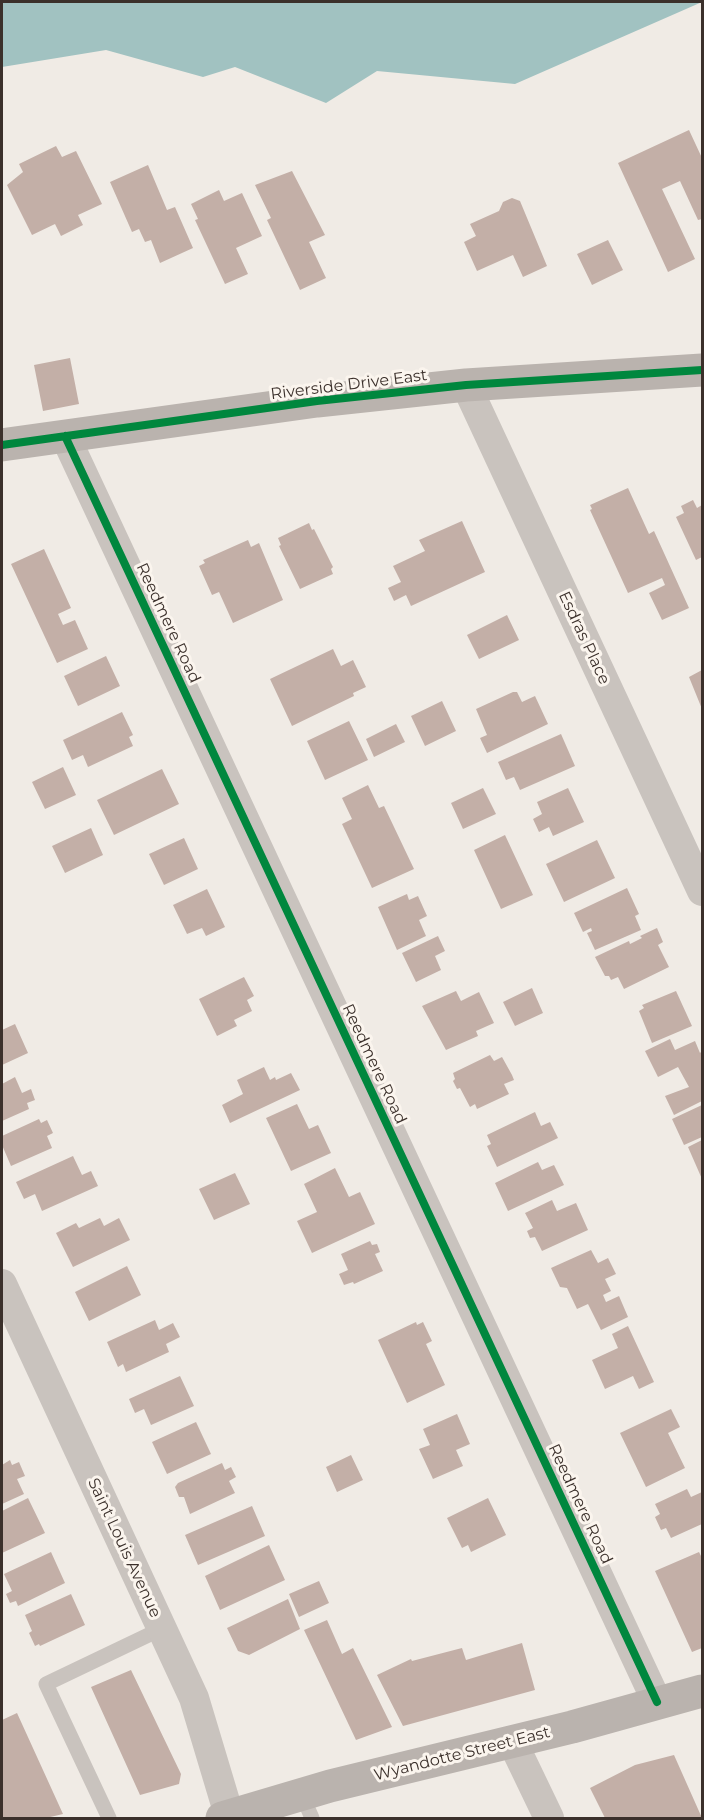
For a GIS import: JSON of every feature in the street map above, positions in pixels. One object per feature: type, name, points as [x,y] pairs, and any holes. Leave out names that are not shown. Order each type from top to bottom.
[{"type":"main road","name":"Riverside Drive East","points":[[2,445],[317,401],[466,385],[702,370]]},
{"type":"main road","name":"Wyandotte Street East","points":[[227,1818],[307,1807],[512,1741],[702,1691]]},
{"type":"street","name":"Esdras Place","points":[[466,385],[702,891]]},
{"type":"street","name":"Reedmere Road","points":[[65,436],[657,1702]]},
{"type":"street","name":"Saint Louis Avenue","points":[[2,1284],[194,1698],[227,1818]]},
{"type":"street","points":[[512,1741],[549,1818]]},
{"type":"lane","points":[[109,1818],[46,1684],[161,1629]]},
{"type":"water","points":[[2,2],[702,2],[515,84],[377,71],[326,103],[235,67],[203,77],[106,50],[2,67]]},
{"type":"building","points":[[689,130],[702,158],[702,219],[698,220],[680,181],[662,189],[695,259],[668,272],[618,163]]},
{"type":"building","points":[[56,146],[62,157],[76,151],[102,204],[78,215],[83,225],[61,236],[55,224],[32,235],[7,185],[23,172],[19,164]]},
{"type":"building","points":[[148,165],[167,210],[175,207],[193,248],[160,263],[151,240],[145,242],[139,229],[132,232],[110,182]]},
{"type":"building","points":[[292,171],[325,235],[309,242],[326,278],[300,290],[267,220],[271,218],[255,185]]},
{"type":"building","points":[[219,190],[224,201],[242,193],[262,236],[236,248],[248,274],[225,284],[195,220],[198,219],[191,204]]},
{"type":"building","points":[[512,198],[520,201],[547,266],[523,277],[513,255],[477,271],[464,242],[476,236],[470,224],[499,211],[503,202]]},
{"type":"building","points":[[608,240],[623,270],[592,285],[577,254]]},
{"type":"building","points":[[70,358],[79,404],[43,411],[34,365]]},
{"type":"building","points":[[628,488],[649,534],[654,531],[689,608],[662,620],[649,593],[665,585],[662,578],[628,593],[590,510],[592,509],[590,505]]},
{"type":"building","points":[[693,500],[697,508],[702,505],[702,557],[696,560],[676,517],[684,513],[681,506]]},
{"type":"building","points":[[462,521],[485,572],[411,606],[406,595],[394,601],[388,588],[401,582],[393,566],[425,551],[419,540]]},
{"type":"building","points":[[309,523],[333,567],[331,569],[333,574],[300,589],[279,546],[281,545],[278,538]]},
{"type":"building","points":[[248,540],[251,547],[259,543],[283,600],[233,623],[219,592],[212,595],[199,566],[205,563],[203,560]]},
{"type":"building","points":[[44,549],[71,608],[58,614],[63,625],[75,620],[88,649],[57,663],[11,564]]},
{"type":"building","points":[[507,615],[519,640],[479,659],[467,635]]},
{"type":"building","points":[[333,649],[341,666],[353,660],[366,687],[353,693],[354,696],[292,726],[270,679]]},
{"type":"building","points":[[106,656],[120,686],[78,706],[64,676]]},
{"type":"building","points":[[702,670],[702,709],[689,677]]},
{"type":"building","points":[[517,692],[522,702],[535,696],[548,724],[487,753],[480,738],[487,735],[476,709]]},
{"type":"building","points":[[442,701],[456,731],[425,746],[411,716]]},
{"type":"building","points":[[122,712],[133,735],[129,737],[133,746],[88,767],[83,755],[72,760],[63,740]]},
{"type":"building","points":[[349,721],[368,760],[325,780],[307,741]]},
{"type":"building","points":[[396,724],[405,742],[374,757],[366,739]]},
{"type":"building","points":[[561,734],[575,766],[520,790],[514,777],[506,780],[498,762]]},
{"type":"building","points":[[63,767],[76,795],[45,809],[32,782]]},
{"type":"building","points":[[162,769],[179,804],[114,835],[97,800]]},
{"type":"building","points":[[368,785],[379,808],[384,806],[414,869],[372,888],[342,824],[352,819],[342,798]]},
{"type":"building","points":[[483,788],[496,814],[463,829],[451,803]]},
{"type":"building","points":[[568,788],[584,822],[553,836],[549,827],[539,832],[533,819],[542,814],[537,802]]},
{"type":"building","points":[[91,828],[103,855],[65,873],[52,846]]},
{"type":"building","points":[[505,835],[533,895],[501,909],[474,850]]},
{"type":"building","points":[[184,838],[198,869],[164,885],[149,854]]},
{"type":"building","points":[[597,840],[615,878],[564,902],[546,864]]},
{"type":"building","points":[[627,888],[639,914],[635,916],[641,930],[595,950],[587,933],[592,931],[591,928],[583,932],[574,913]]},
{"type":"building","points":[[207,889],[225,927],[206,936],[202,928],[187,934],[173,905]]},
{"type":"building","points":[[407,894],[409,900],[418,896],[427,916],[419,920],[426,936],[397,950],[378,907]]},
{"type":"building","points":[[657,928],[663,942],[658,945],[669,967],[624,989],[618,977],[611,980],[609,976],[605,976],[595,957],[629,941],[630,944]]},
{"type":"building","points":[[438,936],[445,951],[435,956],[441,970],[416,982],[402,953]]},
{"type":"building","points":[[244,977],[254,996],[247,1000],[252,1011],[234,1020],[237,1026],[217,1036],[199,999]]},
{"type":"building","points":[[532,988],[543,1013],[515,1026],[503,1002]]},
{"type":"building","points":[[456,991],[461,1001],[479,992],[494,1023],[476,1031],[478,1036],[446,1050],[422,1006]]},
{"type":"building","points":[[676,991],[692,1026],[652,1043],[639,1011],[644,1008],[642,1005]]},
{"type":"building","points":[[15,1024],[28,1053],[2,1065],[2,1030]]},
{"type":"building","points":[[670,1039],[675,1050],[695,1041],[700,1053],[702,1051],[702,1101],[674,1115],[665,1096],[689,1087],[678,1067],[658,1077],[645,1051]]},
{"type":"building","points":[[490,1055],[494,1061],[502,1057],[512,1075],[514,1080],[504,1084],[509,1094],[477,1109],[475,1104],[470,1107],[460,1088],[457,1089],[453,1081],[455,1079],[453,1073]]},
{"type":"building","points":[[264,1067],[270,1080],[275,1077],[276,1080],[291,1073],[300,1090],[230,1123],[222,1105],[243,1094],[237,1080]]},
{"type":"building","points":[[15,1077],[22,1093],[31,1089],[35,1100],[27,1103],[29,1109],[2,1121],[2,1084]]},
{"type":"building","points":[[297,1104],[309,1129],[318,1125],[331,1153],[291,1171],[266,1118]]},
{"type":"building","points":[[702,1105],[702,1137],[684,1145],[672,1119]]},
{"type":"building","points":[[535,1112],[541,1126],[550,1122],[558,1138],[497,1167],[487,1146],[491,1144],[487,1135]]},
{"type":"building","points":[[39,1119],[41,1123],[47,1120],[53,1133],[47,1136],[52,1148],[11,1166],[2,1145],[2,1136]]},
{"type":"building","points":[[702,1140],[702,1179],[688,1147]]},
{"type":"building","points":[[73,1156],[82,1175],[91,1171],[98,1186],[42,1211],[35,1194],[24,1199],[16,1182]]},
{"type":"building","points":[[538,1162],[542,1170],[554,1165],[564,1185],[508,1211],[495,1183]]},
{"type":"building","points":[[335,1168],[349,1197],[360,1192],[375,1224],[312,1253],[297,1221],[317,1212],[304,1184]]},
{"type":"building","points":[[235,1173],[250,1204],[214,1220],[199,1189]]},
{"type":"building","points":[[552,1200],[557,1211],[576,1203],[588,1230],[542,1251],[535,1237],[530,1238],[527,1231],[533,1228],[525,1213]]},
{"type":"building","points":[[100,1218],[104,1226],[119,1218],[130,1240],[73,1267],[56,1233],[76,1223],[79,1228]]},
{"type":"building","points":[[370,1241],[372,1245],[377,1244],[380,1252],[375,1254],[383,1271],[354,1284],[353,1282],[344,1285],[339,1274],[348,1270],[341,1254]]},
{"type":"building","points":[[591,1250],[598,1263],[608,1258],[616,1274],[605,1279],[611,1291],[603,1295],[606,1302],[619,1296],[628,1317],[601,1330],[588,1304],[577,1309],[567,1288],[560,1287],[551,1268]]},
{"type":"building","points":[[127,1266],[141,1295],[89,1321],[75,1292]]},
{"type":"building","points":[[155,1320],[159,1330],[173,1323],[180,1337],[166,1344],[169,1352],[126,1372],[123,1364],[118,1367],[107,1342]]},
{"type":"building","points":[[416,1322],[417,1325],[423,1322],[432,1341],[426,1344],[445,1385],[407,1403],[378,1340]]},
{"type":"building","points":[[628,1326],[654,1382],[639,1389],[633,1376],[605,1389],[592,1360],[618,1348],[612,1334]]},
{"type":"building","points":[[180,1376],[194,1406],[151,1425],[144,1409],[135,1413],[129,1399]]},
{"type":"building","points":[[671,1409],[680,1427],[668,1433],[685,1468],[646,1487],[620,1433]]},
{"type":"building","points":[[457,1414],[470,1444],[456,1450],[463,1466],[433,1479],[419,1449],[430,1445],[423,1429]]},
{"type":"building","points":[[196,1422],[211,1454],[167,1474],[152,1442]]},
{"type":"building","points":[[351,1455],[363,1480],[337,1492],[326,1467]]},
{"type":"building","points":[[10,1460],[12,1465],[19,1462],[25,1476],[17,1479],[24,1494],[2,1504],[2,1465]]},
{"type":"building","points":[[222,1463],[225,1470],[231,1467],[236,1477],[229,1481],[235,1493],[190,1514],[184,1497],[179,1497],[175,1487],[178,1483]]},
{"type":"building","points":[[687,1489],[691,1497],[702,1492],[702,1524],[671,1538],[666,1528],[661,1530],[655,1517],[660,1514],[655,1504]]},
{"type":"building","points":[[28,1498],[45,1533],[2,1553],[2,1511]]},
{"type":"building","points":[[488,1498],[506,1535],[471,1552],[468,1545],[462,1548],[447,1518]]},
{"type":"building","points":[[252,1506],[265,1536],[198,1565],[185,1535]]},
{"type":"building","points":[[269,1545],[285,1580],[220,1610],[205,1576]]},
{"type":"building","points":[[51,1552],[65,1583],[18,1606],[16,1601],[10,1603],[6,1594],[12,1591],[4,1574]]},
{"type":"building","points":[[699,1552],[702,1558],[702,1648],[692,1652],[655,1571]]},
{"type":"building","points":[[319,1581],[329,1603],[299,1617],[289,1594]]},
{"type":"building","points":[[71,1594],[85,1625],[40,1646],[39,1644],[35,1646],[25,1615]]},
{"type":"building","points":[[288,1599],[300,1629],[249,1655],[238,1651],[227,1628]]},
{"type":"building","points":[[327,1620],[342,1654],[353,1648],[392,1727],[356,1740],[304,1630]]},
{"type":"building","points":[[522,1643],[535,1690],[403,1726],[377,1675],[411,1659],[412,1661],[462,1648],[466,1660]]},
{"type":"building","points":[[131,1670],[181,1774],[179,1784],[140,1795],[91,1687]]},
{"type":"building","points":[[17,1713],[63,1814],[46,1818],[2,1818],[2,1720]]},
{"type":"building","points":[[674,1755],[702,1818],[605,1818],[590,1788],[635,1765]]},
{"type":"cycle path","points":[[2,445],[317,401],[466,385],[702,370]]},
{"type":"cycle path","points":[[65,436],[657,1702]]}]
